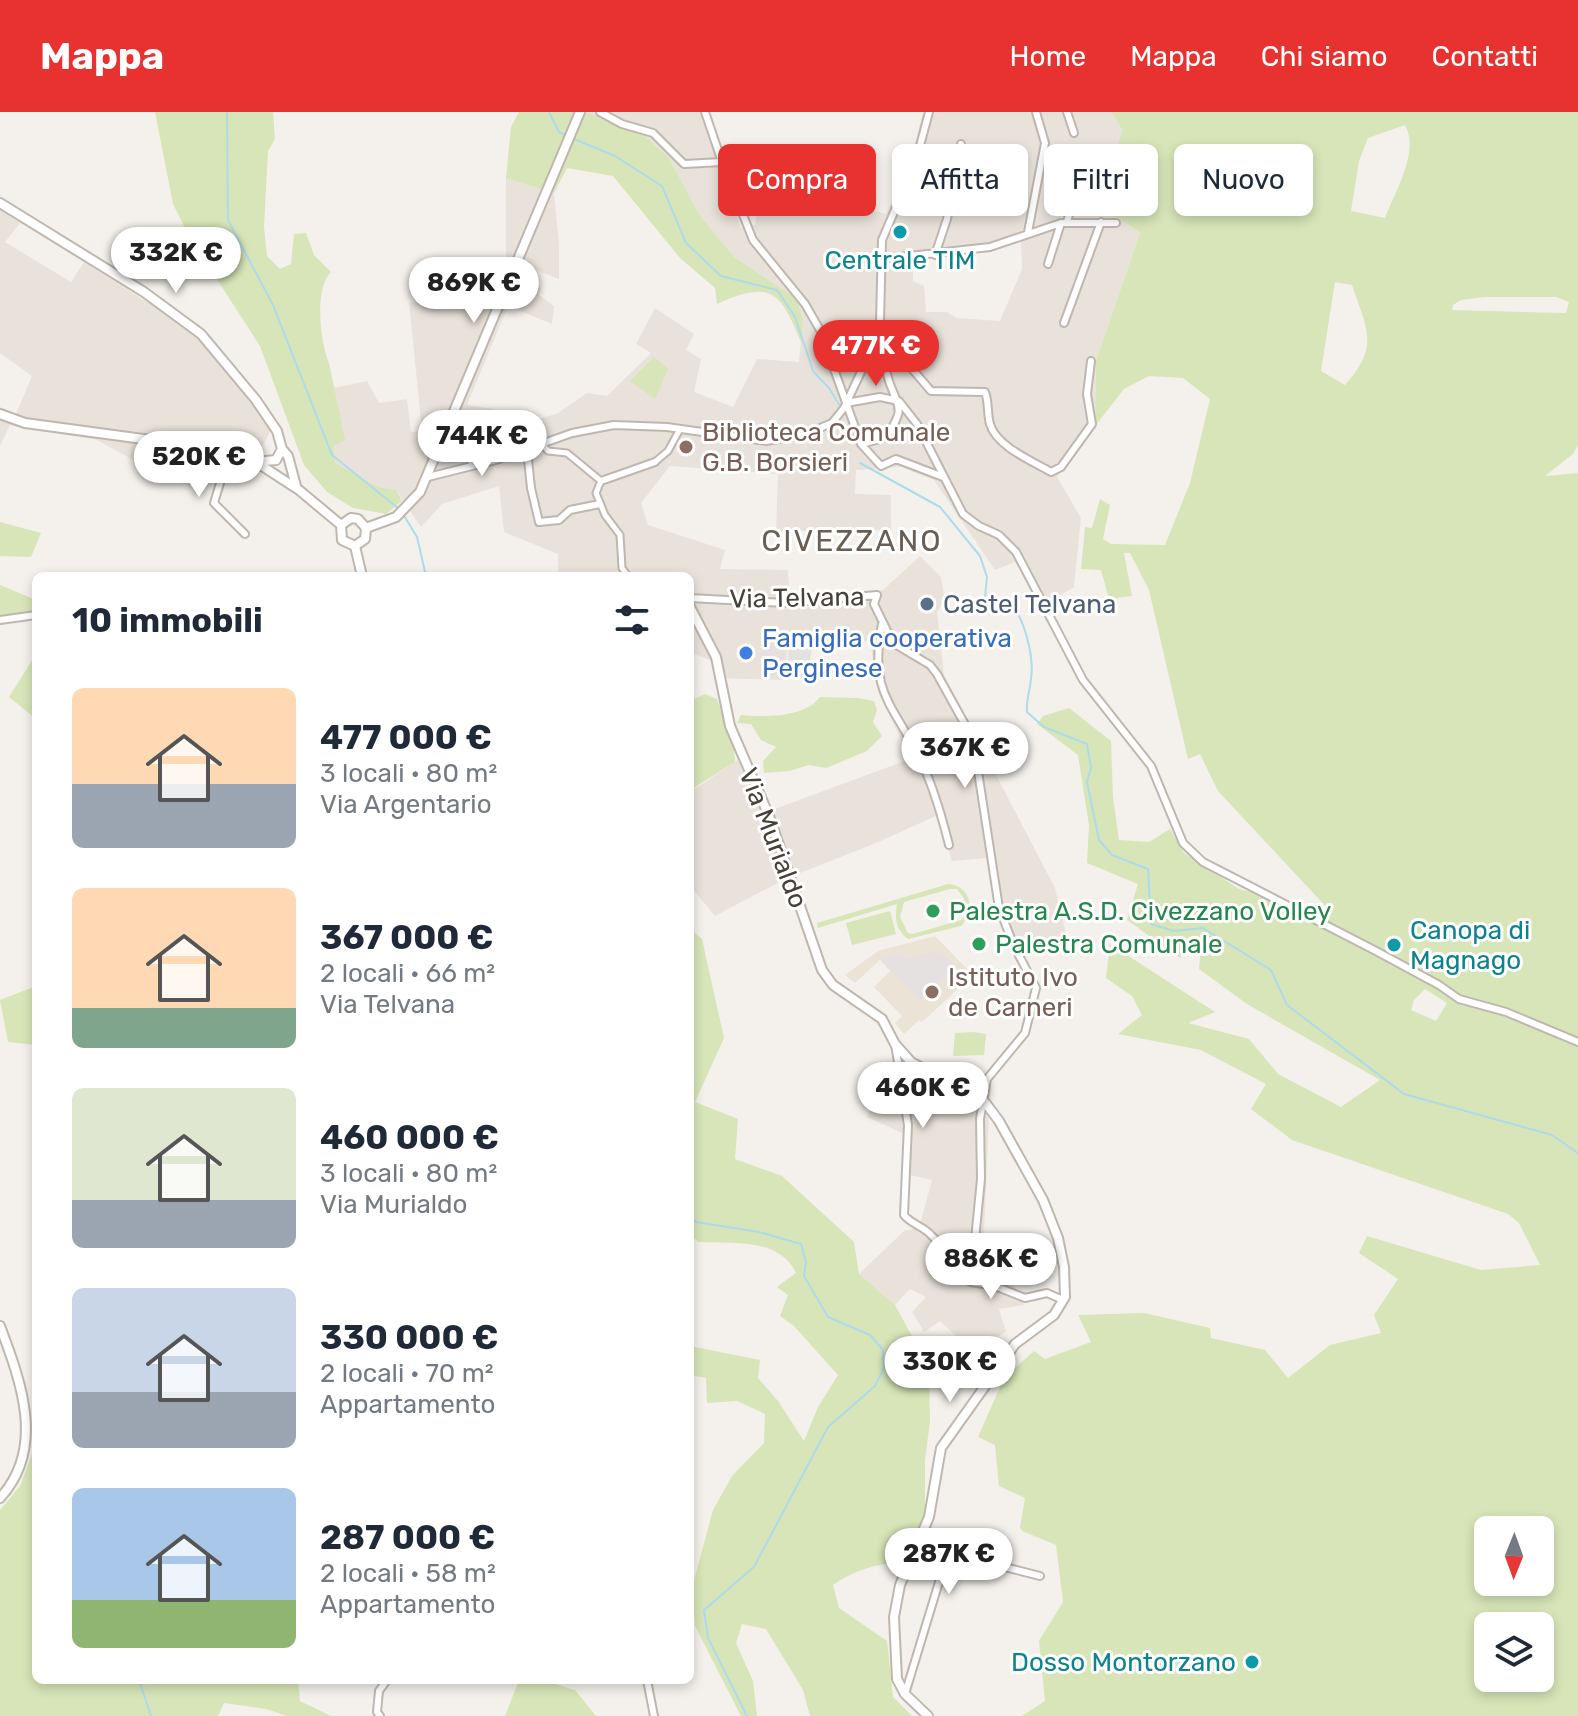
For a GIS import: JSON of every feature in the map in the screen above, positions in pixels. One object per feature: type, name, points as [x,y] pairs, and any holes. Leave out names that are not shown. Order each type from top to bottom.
[{"type":"street","points":[[600,112],[622,124],[653,133],[684,164],[718,162]]},
{"type":"street","points":[[705,112],[718,150]]},
{"type":"street","points":[[428,477],[527,450],[572,433],[614,425],[680,429],[766,441],[803,435],[838,418],[871,351],[880,322],[882,240],[916,161],[929,112]]},
{"type":"street","points":[[1028,232],[1045,143],[1036,112]]},
{"type":"street","points":[[1067,112],[1074,133]]},
{"type":"street","points":[[341,525],[351,518],[371,526],[388,521],[406,509],[420,492],[578,116]]},
{"type":"street","points":[[0,203],[144,292],[201,334],[256,400],[277,431],[299,490]]},
{"type":"street","points":[[743,216],[753,240],[813,315],[861,444],[881,466],[896,459],[943,477]]},
{"type":"street","points":[[935,255],[948,216]]},
{"type":"street","points":[[1048,264],[1066,216]]},
{"type":"street","points":[[882,259],[990,247],[1064,222],[1116,223]]},
{"type":"street","points":[[1064,323],[1101,222]]},
{"type":"street","points":[[871,351],[884,362],[890,384],[917,424],[963,514],[999,535],[1016,552],[1083,680],[1151,766],[1183,843],[1203,862],[1376,951],[1459,999],[1506,1012],[1578,1042]]},
{"type":"street","points":[[884,362],[907,363],[931,391],[985,392],[991,428],[998,438],[1051,472],[1061,467],[1092,424],[1087,394],[1091,361]]},
{"type":"street","points":[[846,403],[880,397],[899,401]]},
{"type":"street","points":[[861,444],[887,437],[898,416],[899,401]]},
{"type":"street","points":[[0,414],[25,423],[203,449],[255,462],[299,490],[341,525],[342,540],[355,546]]},
{"type":"street","points":[[454,415],[461,424],[472,465]]},
{"type":"street","points":[[625,572],[622,568],[620,535],[605,515],[596,493],[601,481],[655,462],[668,451],[680,429]]},
{"type":"street","points":[[542,444],[548,451],[567,453],[601,481]]},
{"type":"street","points":[[203,449],[204,456],[218,465],[223,473],[214,503],[245,534]]},
{"type":"street","points":[[276,460],[282,449]]},
{"type":"street","points":[[527,450],[539,522],[559,520],[570,510],[600,504]]},
{"type":"street","points":[[276,460],[286,481]]},
{"type":"street","points":[[255,462],[276,460],[291,471]]},
{"type":"street","points":[[355,546],[365,539],[371,526]]},
{"type":"street","points":[[355,546],[361,572]]},
{"type":"street","name":"Via Telvana","points":[[694,598],[784,603],[877,595],[874,604],[893,643],[930,665],[973,739],[999,908],[1036,988],[1025,1033],[987,1079],[980,1119],[981,1179],[973,1260]]},
{"type":"street","name":"Via Murialdo","points":[[694,615],[716,657],[730,726],[769,816],[822,970],[833,985],[882,1019],[895,1044],[911,1062],[984,1101]]},
{"type":"street","points":[[0,620],[32,616]]},
{"type":"street","name":"Via Telvana","points":[[882,624],[877,660],[884,698],[922,763],[949,845]]},
{"type":"street","name":"Via Murialdo","points":[[895,1044],[908,1125],[904,1215],[908,1221],[930,1233],[939,1246],[961,1263],[973,1260]]},
{"type":"street","points":[[928,1716],[905,1694],[897,1679],[894,1617],[900,1585],[929,1517],[933,1479],[941,1448],[1015,1344],[1054,1315],[1063,1300],[1064,1267],[1058,1238],[1036,1187],[999,1121],[984,1101]]},
{"type":"street","points":[[973,1260],[971,1282],[995,1286],[1025,1298],[1047,1293],[1063,1300]]},
{"type":"street","points":[[0,1326],[22,1393],[26,1450],[18,1475],[0,1498]]},
{"type":"street","points":[[905,1694],[946,1559],[981,1561],[1040,1576]]},
{"type":"street","points":[[380,1716],[377,1712],[379,1691],[384,1684]]},
{"type":"street","points":[[648,1684],[654,1716]]},
{"type":"shaded area","points":[[586,112],[700,112],[718,163],[718,216],[737,216],[741,228],[755,225],[756,216],[876,216],[876,211],[886,214],[892,200],[892,216],[1028,216],[1028,144],[915,144],[923,112],[1111,112],[1122,129],[1118,144],[1044,144],[1044,216],[1115,216],[1140,233],[1096,361],[1095,426],[1057,477],[1081,518],[1074,587],[1040,607],[1015,562],[995,570],[934,480],[901,467],[856,470],[855,494],[891,495],[891,530],[776,531],[778,474],[670,466],[641,503],[648,525],[725,550],[720,569],[788,570],[790,598],[870,595],[883,590],[920,556],[941,577],[945,600],[937,612],[944,675],[1055,888],[1068,942],[1024,956],[993,892],[987,858],[952,861],[938,815],[785,879],[715,916],[694,891],[694,789],[738,760],[761,814],[910,759],[878,691],[870,641],[789,640],[783,680],[716,678],[712,661],[694,654],[694,572],[558,572],[558,554],[504,532],[499,486],[442,504],[421,527],[396,490],[378,487],[335,464],[333,388],[367,381],[379,403],[407,399],[411,432],[422,431],[409,302],[488,310],[506,264],[506,178],[554,193],[559,279],[523,265],[517,281],[541,288],[539,295],[554,306],[552,324],[508,306],[467,405],[494,409],[496,433],[558,413],[587,393],[607,396],[651,353],[636,344],[655,308],[694,334],[686,350],[701,359],[694,392],[733,407],[757,359],[799,362],[803,320],[797,299],[733,256],[699,214],[669,158],[644,135]],"holes":[[[1021,239],[1022,269],[1000,321],[957,318],[947,312],[926,312],[924,286],[913,281],[913,260],[992,248]]]},
{"type":"shaded area","points":[[0,210],[20,223],[5,242],[71,282],[84,262],[150,304],[203,329],[276,420],[252,467],[219,459],[218,467],[192,456],[137,462],[97,440],[10,425],[0,446],[0,407],[16,414],[32,376],[0,353]]},
{"type":"shaded area","points":[[454,415],[461,424],[472,465],[428,476]]},
{"type":"shaded area","points":[[789,641],[812,643],[808,679],[786,677]]},
{"type":"shaded area","points":[[763,644],[785,645],[782,679],[772,676],[772,671],[760,671]]},
{"type":"shaded area","name":"Istituto Ivo de Carneri","points":[[935,936],[973,975],[922,1022],[919,1020],[904,1034],[895,1023],[902,1016],[874,987],[890,971],[880,960],[855,983],[845,975],[878,951]]},
{"type":"shaded area","points":[[934,951],[949,958],[956,968],[920,1000],[880,959],[900,953],[906,959]]},
{"type":"shaded area","points":[[919,1072],[964,1094],[989,1118],[984,1233],[1000,1245],[1006,1270],[1024,1305],[999,1309],[1006,1332],[971,1350],[940,1321],[924,1332],[912,1312],[926,1297],[910,1289],[895,1305],[859,1274],[904,1231],[919,1228],[932,1180],[910,1175],[911,1137],[867,1117],[877,1090]]},
{"type":"green space","points":[[155,112],[273,112],[275,139],[268,151],[264,227],[267,256],[280,269],[291,264],[294,234],[306,233],[314,255],[331,272],[322,290],[320,316],[345,440],[334,446],[335,463],[378,487],[396,490],[402,501],[386,514],[353,508],[327,492],[304,465],[260,346],[189,236],[173,204]]},
{"type":"green space","points":[[519,112],[586,112],[644,135],[669,158],[699,214],[733,256],[797,299],[803,320],[801,342],[787,311],[771,295],[750,293],[717,304],[715,288],[680,258],[613,176],[567,168],[554,193],[506,178],[511,127]]},
{"type":"green space","points":[[1111,112],[1578,112],[1578,445],[1573,454],[1545,476],[1578,473],[1578,1716],[1022,1716],[1045,1701],[1039,1641],[1063,1602],[1056,1545],[1022,1531],[1025,1498],[999,1486],[995,1445],[978,1437],[1004,1378],[1034,1351],[1045,1359],[1091,1342],[1078,1315],[1144,1313],[1210,1328],[1211,1338],[1265,1350],[1288,1378],[1330,1345],[1381,1333],[1374,1315],[1398,1279],[1359,1253],[1367,1236],[1481,1270],[1540,1265],[1519,1223],[1508,1214],[1292,1140],[1251,1109],[1266,1084],[1201,1050],[1118,1034],[1142,1015],[1132,996],[1106,978],[1110,944],[1215,1012],[1188,1023],[1249,1039],[1278,1074],[1341,1107],[1380,1080],[1247,1004],[1199,969],[1201,946],[1187,942],[1180,958],[1127,920],[1138,884],[1087,863],[1089,825],[1078,755],[1037,724],[1043,716],[1069,708],[1111,741],[1113,797],[1119,840],[1149,842],[1170,829],[1184,853],[1239,889],[1332,913],[1218,791],[1200,754],[1188,759],[1149,590],[1130,553],[1124,553],[1132,596],[1109,599],[1101,570],[1081,569],[1085,527],[1092,528],[1100,499],[1110,505],[1103,539],[1111,544],[1165,545],[1190,483],[1210,399],[1183,378],[1149,376],[1124,389],[1095,426],[1096,361],[1140,233],[1115,216],[1158,216],[1158,144],[1118,144],[1122,129]],"holes":[[[1405,125],[1409,135],[1408,159],[1385,218],[1351,211],[1359,161],[1368,138]],[[1335,282],[1352,285],[1366,326],[1367,348],[1345,385],[1321,371]],[[1556,297],[1569,302],[1566,313],[1452,310],[1453,305],[1461,300]],[[1425,989],[1447,1003],[1436,1021],[1411,1010],[1414,1000]]]},
{"type":"green space","points":[[654,357],[668,369],[655,399],[630,381]]},
{"type":"green space","points":[[0,522],[41,533],[31,557],[0,556]]},
{"type":"green space","points":[[0,585],[32,598],[32,612],[0,616]]},
{"type":"green space","points":[[32,660],[32,716],[9,697]]},
{"type":"green space","points":[[705,694],[717,699],[734,749],[735,762],[694,788],[694,699]]},
{"type":"green space","points":[[820,697],[874,701],[877,710],[873,722],[882,736],[867,751],[826,768],[809,765],[789,771],[764,773],[763,761],[776,747],[761,740],[751,724],[737,723],[741,715],[772,716],[794,712],[805,709]]},
{"type":"green space","points":[[948,884],[963,890],[970,904],[970,915],[961,926],[908,939],[897,923],[897,904],[818,928],[817,923]],"holes":[[[957,889],[964,898],[965,915],[961,920],[908,933],[900,917],[904,902]]]},
{"type":"green space","points":[[890,911],[896,934],[852,945],[846,923]]},
{"type":"green space","points":[[694,932],[702,939],[724,1038],[695,1102],[738,1119],[735,1159],[782,1176],[854,1242],[859,1274],[895,1305],[929,1367],[930,1421],[925,1460],[925,1519],[903,1563],[866,1568],[833,1585],[839,1608],[887,1641],[893,1697],[912,1716],[810,1716],[803,1690],[766,1629],[742,1624],[736,1643],[753,1681],[757,1716],[741,1716],[695,1626],[694,1581],[713,1510],[732,1476],[764,1443],[765,1414],[737,1401],[707,1403],[706,1378],[694,1376],[694,1347],[760,1360],[758,1378],[778,1401],[804,1441],[818,1407],[838,1375],[794,1326],[780,1316],[788,1295],[777,1287],[796,1273],[788,1261],[778,1253],[753,1245],[698,1242],[694,1238]]},
{"type":"green space","points":[[32,988],[32,1045],[8,1042],[0,1000]]},
{"type":"green space","points":[[955,1033],[986,1034],[984,1055],[953,1056]]},
{"type":"green space","points":[[32,1454],[32,1684],[298,1684],[300,1701],[331,1716],[287,1716],[266,1709],[224,1703],[218,1716],[0,1716],[0,1510],[20,1486]]},
{"type":"green space","points":[[517,1684],[555,1684],[575,1690],[596,1716],[505,1716]]},
{"type":"waterway","points":[[227,112],[228,220],[273,305],[332,455],[399,509]]},
{"type":"waterway","points":[[549,112],[559,132],[568,136]]},
{"type":"waterway","points":[[574,139],[615,156],[662,186],[686,243],[721,276],[777,290],[795,317],[813,371],[840,406]]},
{"type":"waterway","points":[[860,463],[940,507],[980,556],[987,577],[985,597],[991,606],[1018,614],[1032,663],[1027,712],[1044,727],[1087,744],[1091,768],[1087,782],[1099,840],[1112,855],[1148,869],[1151,924],[1174,931],[1203,928],[1271,970],[1287,1005],[1404,1094],[1552,1135],[1578,1153]]},
{"type":"waterway","points":[[403,514],[417,537],[425,572]]},
{"type":"waterway","points":[[694,1220],[759,1232],[801,1244],[806,1262],[804,1276],[828,1317],[870,1335],[883,1350],[884,1368],[875,1386],[828,1427],[754,1567],[704,1610],[708,1638],[747,1716]]},
{"type":"waterway","points":[[140,1684],[151,1716]]},
{"type":"place","name":"Centrale TIM","points":[[900,232]]},
{"type":"place","name":"Biblioteca Comunale G.B. Borsieri","points":[[686,447]]},
{"type":"place","name":"Castel Telvana","points":[[927,604]]},
{"type":"place","name":"Famiglia cooperativa Perginese","points":[[746,653]]},
{"type":"place","name":"Palestra A.S.D. Civezzano Volley","points":[[933,911]]},
{"type":"place","name":"Palestra Comunale","points":[[979,944]]},
{"type":"place","name":"Canopa di Magnago","points":[[1394,945]]},
{"type":"place","name":"Istituto Ivo de Carneri","points":[[932,992]]},
{"type":"place","name":"Dosso Montorzano","points":[[1252,1662]]},
{"type":"district","name":"CIVEZZANO","points":[[852,541]]}]
